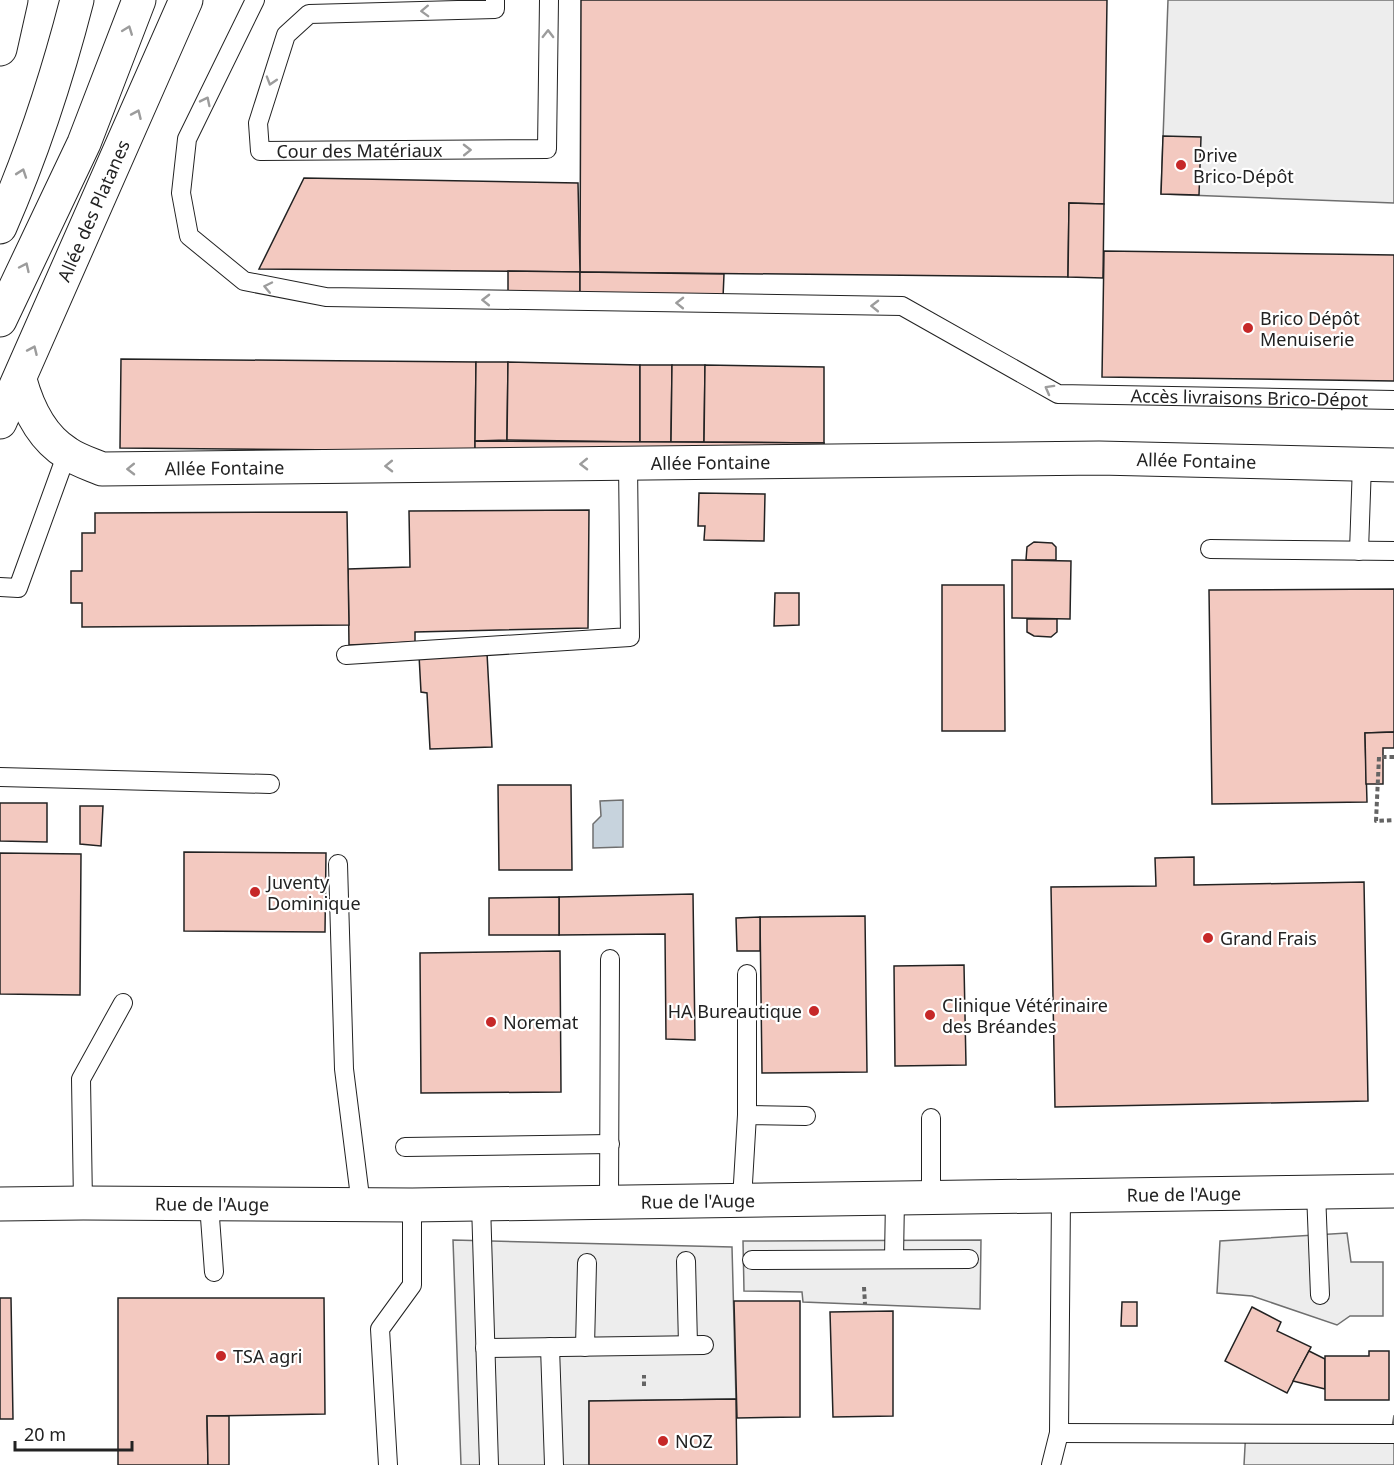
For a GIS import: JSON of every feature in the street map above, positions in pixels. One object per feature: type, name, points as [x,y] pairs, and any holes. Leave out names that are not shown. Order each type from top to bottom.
[{"type":"street","points":[[0,48],[11,0]]},
{"type":"street","points":[[0,227],[16,189],[62,57],[76,0]]},
{"type":"street","points":[[0,320],[84,142],[140,0]]},
{"type":"street","name":"Allée des Platanes","points":[[0,422],[186,0]]},
{"type":"street","name":"Allée Fontaine","points":[[20,380],[25,399],[41,430],[67,453],[102,469],[1099,458],[1394,465]]},
{"type":"street","name":"Rue de l'Auge","points":[[0,1204],[412,1205],[1394,1191]]},
{"type":"lane","name":"Accès livraisons Brico-Dépot","points":[[255,0],[187,139],[181,193],[189,236],[244,281],[326,297],[902,306],[1058,394],[1394,400]]},
{"type":"lane","name":"Cour des Matériaux","points":[[495,0],[495,9],[309,14],[286,35],[258,123],[260,152],[547,149],[549,0]]},
{"type":"lane","points":[[0,587],[18,588],[67,453]]},
{"type":"lane","points":[[346,655],[630,637],[628,463]]},
{"type":"lane","points":[[1359,551],[1362,464]]},
{"type":"lane","points":[[1210,549],[1394,551]]},
{"type":"lane","points":[[0,777],[270,784]]},
{"type":"lane","points":[[338,864],[344,1069],[361,1205]]},
{"type":"lane","points":[[609,1202],[610,959]]},
{"type":"lane","points":[[742,1200],[747,1115],[747,974]]},
{"type":"lane","points":[[83,1203],[81,1079],[123,1003]]},
{"type":"lane","points":[[747,1115],[806,1116]]},
{"type":"lane","points":[[930,1198],[931,1118]]},
{"type":"lane","points":[[405,1147],[610,1143]]},
{"type":"lane","points":[[1316,1192],[1320,1295]]},
{"type":"lane","points":[[1051,1465],[1059,1433],[1061,1196]]},
{"type":"lane","points":[[894,1198],[894,1259]]},
{"type":"lane","points":[[209,1204],[214,1272]]},
{"type":"lane","points":[[481,1204],[489,1465]]},
{"type":"lane","points":[[388,1465],[380,1329],[412,1285],[412,1205]]},
{"type":"lane","points":[[752,1260],[969,1259]]},
{"type":"lane","points":[[485,1348],[696,1345],[686,1261]]},
{"type":"lane","points":[[585,1347],[587,1263]]},
{"type":"lane","points":[[550,1347],[554,1465]]},
{"type":"lane","points":[[1059,1433],[1394,1434]]},
{"type":"path","points":[[1394,757],[1379,758],[1376,821],[1394,820]]},
{"type":"path","points":[[633,1346],[644,1361],[644,1386]]},
{"type":"shaded area","points":[[1168,0],[1394,0],[1394,203],[1161,194]]},
{"type":"shaded area","points":[[623,800],[623,847],[593,848],[593,824],[601,816],[600,801]]},
{"type":"shaded area","points":[[1347,1233],[1351,1262],[1383,1262],[1383,1316],[1350,1316],[1337,1325],[1252,1296],[1217,1293],[1220,1241]]},
{"type":"shaded area","points":[[453,1240],[732,1247],[736,1399],[589,1401],[589,1465],[461,1465]]},
{"type":"shaded area","points":[[981,1240],[980,1309],[803,1302],[802,1292],[744,1291],[743,1241]]},
{"type":"shaded area","points":[[1394,1415],[1394,1465],[1244,1465],[1246,1428],[1392,1427]]},
{"type":"building","points":[[581,0],[1107,0],[1104,204],[1069,203],[1068,277],[580,272]]},
{"type":"building","name":"Drive Brico-Dépôt","points":[[1163,136],[1201,137],[1199,195],[1161,194]]},
{"type":"building","points":[[304,178],[578,183],[580,272],[259,269]]},
{"type":"building","points":[[1069,203],[1104,204],[1103,278],[1068,277]]},
{"type":"building","name":"Brico Dépôt Menuiserie","points":[[1104,251],[1394,255],[1394,381],[1102,377]]},
{"type":"building","points":[[508,271],[580,272],[580,296],[508,295]]},
{"type":"building","points":[[580,272],[724,274],[723,298],[580,296]]},
{"type":"building","points":[[121,359],[476,362],[475,451],[120,448]]},
{"type":"building","points":[[476,362],[508,362],[507,440],[475,441]]},
{"type":"building","points":[[508,362],[640,365],[640,442],[507,440]]},
{"type":"building","points":[[640,365],[672,365],[671,442],[640,442]]},
{"type":"building","points":[[672,365],[705,365],[704,442],[671,442]]},
{"type":"building","points":[[705,365],[824,367],[824,443],[704,442]]},
{"type":"building","points":[[475,441],[824,443],[824,454],[475,451]]},
{"type":"building","points":[[699,493],[765,494],[764,541],[704,540],[705,526],[698,526]]},
{"type":"building","points":[[589,510],[588,628],[415,632],[415,642],[349,645],[348,569],[410,567],[409,511]]},
{"type":"building","points":[[347,512],[349,625],[82,627],[82,603],[71,603],[71,571],[82,571],[82,533],[95,533],[95,513]]},
{"type":"building","points":[[1034,542],[1052,543],[1056,547],[1056,560],[1026,560],[1027,547]]},
{"type":"building","points":[[1012,560],[1071,561],[1070,619],[1012,618]]},
{"type":"building","points":[[942,585],[1004,585],[1005,731],[942,731]]},
{"type":"building","points":[[1394,589],[1394,732],[1365,733],[1367,802],[1212,804],[1209,590]]},
{"type":"building","points":[[775,593],[799,593],[799,625],[774,626]]},
{"type":"building","points":[[1027,619],[1057,619],[1057,632],[1051,637],[1034,636],[1027,632]]},
{"type":"building","points":[[487,653],[492,747],[430,749],[427,693],[421,692],[419,655]]},
{"type":"building","points":[[1394,732],[1394,748],[1383,748],[1383,784],[1366,784],[1365,733]]},
{"type":"building","points":[[498,785],[571,785],[572,870],[499,870]]},
{"type":"building","points":[[0,803],[47,803],[47,842],[0,841]]},
{"type":"building","points":[[80,806],[103,806],[101,846],[80,844]]},
{"type":"building","name":"Juventy Dominique","points":[[184,852],[326,853],[325,932],[184,931]]},
{"type":"building","points":[[0,853],[81,854],[80,995],[0,994]]},
{"type":"building","name":"Grand Frais","points":[[1194,857],[1194,885],[1364,882],[1368,1101],[1055,1107],[1051,887],[1156,886],[1155,858]]},
{"type":"building","points":[[693,894],[695,1040],[666,1039],[665,934],[559,935],[559,897]]},
{"type":"building","points":[[559,897],[559,935],[489,935],[489,898]]},
{"type":"building","name":"HA Bureautique","points":[[865,916],[867,1072],[762,1073],[760,917]]},
{"type":"building","points":[[760,917],[760,951],[737,951],[736,918]]},
{"type":"building","name":"Noremat","points":[[560,951],[561,1092],[421,1093],[420,953]]},
{"type":"building","name":"Clinique Vétérinaire des Bréandes","points":[[964,965],[966,1065],[895,1066],[894,966]]},
{"type":"building","points":[[0,1298],[11,1298],[13,1419],[0,1419]]},
{"type":"building","name":"TSA agri","points":[[118,1298],[324,1298],[325,1414],[207,1416],[208,1465],[118,1465]]},
{"type":"building","points":[[734,1301],[800,1301],[800,1417],[737,1418]]},
{"type":"building","points":[[1122,1302],[1137,1302],[1137,1326],[1121,1326]]},
{"type":"building","points":[[1252,1307],[1281,1322],[1277,1331],[1311,1347],[1287,1393],[1225,1361]]},
{"type":"building","points":[[893,1311],[893,1416],[833,1417],[830,1312]]},
{"type":"building","points":[[1309,1351],[1325,1359],[1325,1389],[1293,1381]]},
{"type":"building","points":[[1369,1351],[1389,1351],[1389,1400],[1325,1400],[1325,1356],[1369,1356]]},
{"type":"building","name":"NOZ","points":[[736,1399],[737,1465],[589,1465],[589,1401]]},
{"type":"building","points":[[207,1416],[229,1416],[229,1465],[208,1465]]},
{"type":"place","name":"Drive Brico-Dépôt","points":[[1181,165]]},
{"type":"place","name":"Brico Dépôt Menuiserie","points":[[1248,328]]},
{"type":"place","name":"Juventy Dominique","points":[[255,892]]},
{"type":"place","name":"Grand Frais","points":[[1208,938]]},
{"type":"place","name":"HA Bureautique","points":[[814,1011]]},
{"type":"place","name":"Clinique Vétérinaire des Bréandes","points":[[930,1015]]},
{"type":"place","name":"Noremat","points":[[491,1022]]},
{"type":"place","name":"TSA agri","points":[[221,1356]]},
{"type":"place","name":"NOZ","points":[[663,1441]]}]
